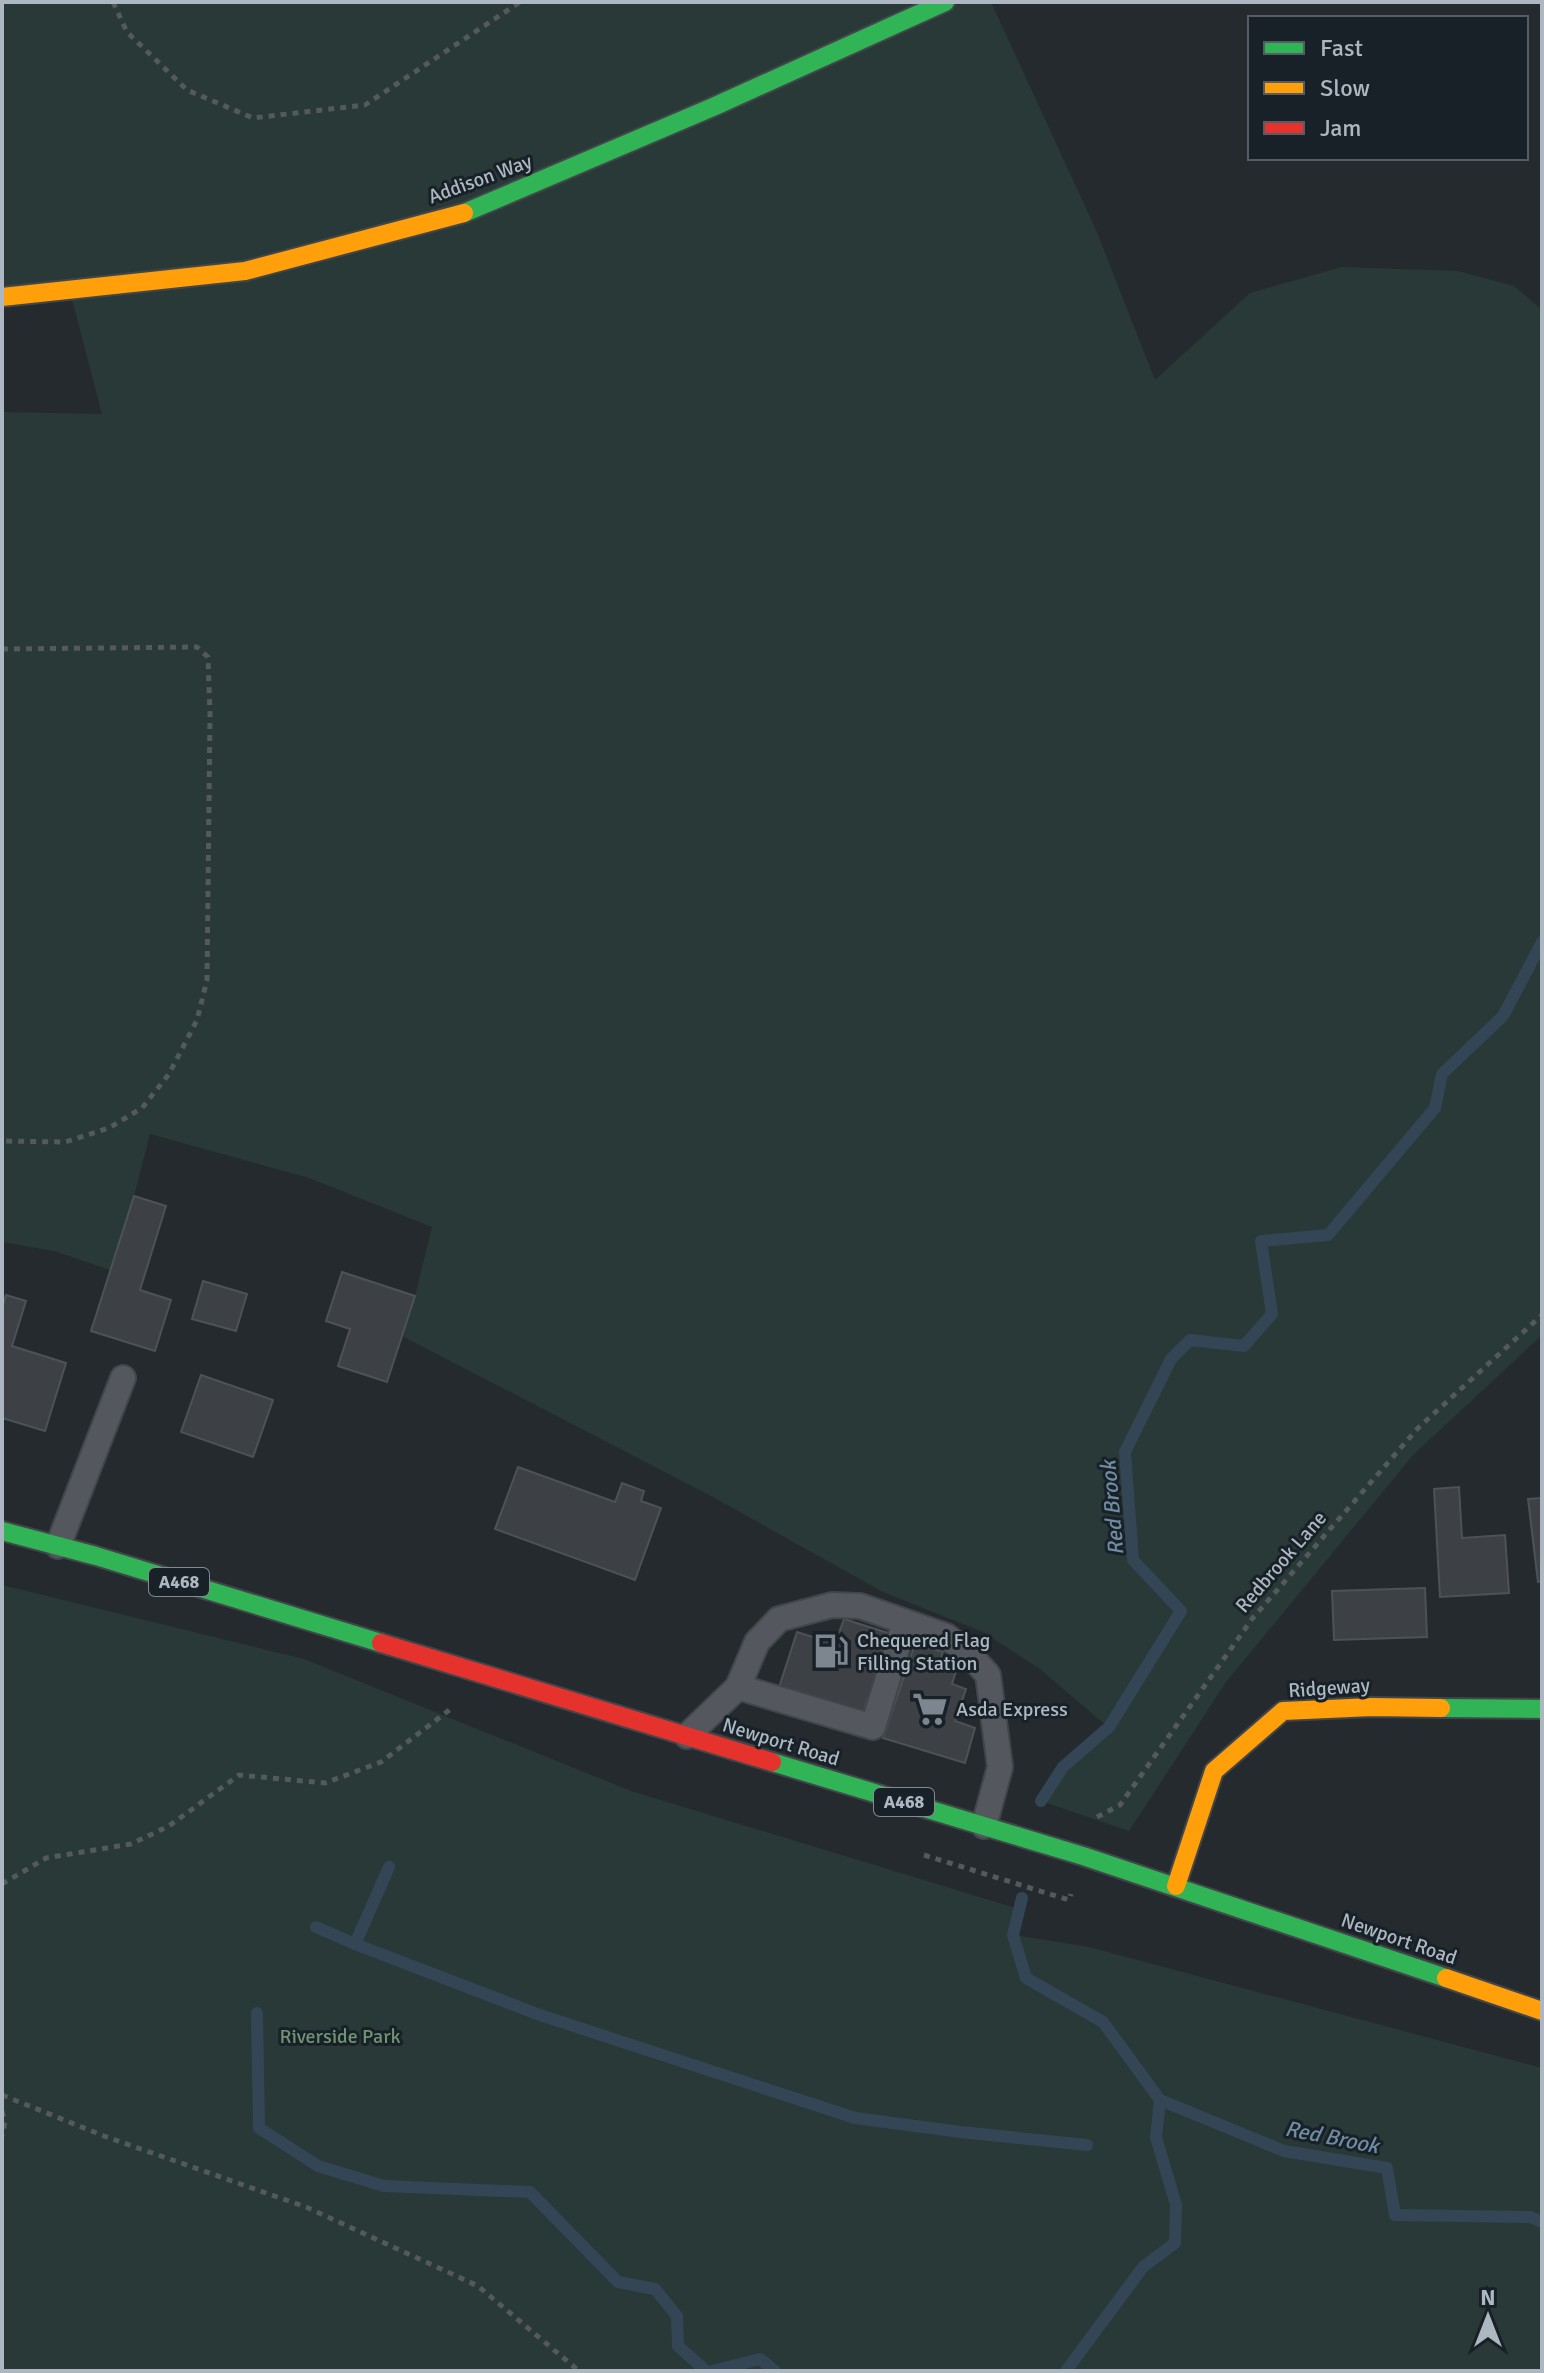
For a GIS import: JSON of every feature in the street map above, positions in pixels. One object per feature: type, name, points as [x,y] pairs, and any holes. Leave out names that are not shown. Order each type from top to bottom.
[{"type":"main road","name":"Addison Way","points":[[2,297],[245,271],[470,211],[713,107],[945,2]]},
{"type":"main road","name":"Newport Road","points":[[2,1531],[355,1634],[1083,1856],[1542,2011]]},
{"type":"main road","name":"Ridgeway","points":[[1176,1886],[1214,1771],[1283,1711],[1372,1707],[1542,1709]]},
{"type":"lane","points":[[58,1546],[123,1378]]},
{"type":"lane","points":[[687,1736],[738,1687],[757,1642],[779,1619],[832,1605],[860,1606],[946,1636],[970,1655],[988,1675],[1000,1767],[984,1826]]},
{"type":"lane","points":[[738,1687],[873,1727],[905,1622]]},
{"type":"path","points":[[113,2],[127,32],[187,90],[253,118],[365,105],[520,2]]},
{"type":"path","points":[[2,649],[197,647],[208,657],[210,714],[207,980],[197,1020],[169,1074],[142,1108],[109,1128],[65,1142],[2,1141]]},
{"type":"path","name":"Redbrook Lane","points":[[917,1853],[1069,1900],[1095,1819],[1120,1805],[1252,1619],[1418,1428],[1542,1315]]},
{"type":"path","points":[[2,1884],[46,1858],[131,1844],[169,1826],[239,1775],[325,1783],[381,1762],[459,1703]]},
{"type":"path","points":[[2,2095],[104,2136],[306,2207],[478,2286],[579,2371]]},
{"type":"path","points":[[2,2111],[5,2122],[2,2136]]},
{"type":"green space","points":[[2,2],[991,2],[1096,230],[1155,380],[1250,293],[1342,267],[1458,271],[1514,286],[1542,310],[1542,1335],[1414,1454],[1226,1682],[1129,1831],[1041,1801],[1063,1767],[1108,1727],[1040,1669],[983,1632],[883,1592],[713,1497],[402,1336],[432,1227],[309,1178],[150,1134],[110,1270],[54,1251],[2,1242],[2,412],[102,414],[70,292],[2,297]]},
{"type":"green space","name":"Riverside Park","points":[[2,1585],[304,1659],[631,1791],[1019,1909],[1014,1935],[1089,1947],[1542,2068],[1542,2371],[2,2371]]},
{"type":"building","points":[[134,1196],[166,1206],[140,1290],[171,1300],[155,1351],[91,1331]]},
{"type":"building","points":[[342,1272],[415,1296],[387,1382],[338,1366],[350,1329],[326,1321]]},
{"type":"building","points":[[203,1281],[247,1294],[236,1331],[192,1319]]},
{"type":"building","points":[[6,1295],[26,1301],[12,1346],[66,1363],[45,1431],[2,1418],[2,1308]]},
{"type":"building","points":[[201,1375],[273,1400],[253,1457],[181,1432]]},
{"type":"building","points":[[518,1467],[615,1502],[622,1483],[644,1491],[641,1501],[661,1508],[635,1580],[495,1529]]},
{"type":"building","points":[[1459,1487],[1462,1538],[1505,1535],[1509,1593],[1440,1597],[1434,1489]]},
{"type":"building","points":[[1542,1498],[1542,1581],[1538,1582],[1528,1499]]},
{"type":"building","points":[[1425,1588],[1427,1637],[1334,1640],[1332,1591]]},
{"type":"building","points":[[844,1619],[891,1634],[882,1663],[906,1672],[894,1706],[868,1698],[856,1735],[772,1709],[797,1632],[835,1644]]},
{"type":"building","points":[[915,1644],[943,1652],[939,1663],[957,1668],[952,1684],[966,1689],[955,1721],[975,1728],[965,1763],[883,1738]]},
{"type":"waterway","name":"Red Brook","points":[[1041,1801],[1063,1767],[1109,1727],[1181,1611],[1133,1560],[1125,1452],[1171,1359],[1190,1340],[1244,1346],[1272,1314],[1261,1241],[1328,1235],[1435,1108],[1442,1074],[1503,1016],[1542,942]]},
{"type":"waterway","points":[[355,1944],[389,1867]]},
{"type":"waterway","name":"Red Brook","points":[[1022,1898],[1013,1935],[1026,1978],[1103,2022],[1160,2100],[1284,2151],[1387,2168],[1395,2215],[1530,2217],[1542,2222]]},
{"type":"waterway","points":[[316,1927],[540,2015],[855,2118],[1087,2145]]},
{"type":"waterway","points":[[257,2013],[259,2128],[318,2166],[384,2186],[530,2192],[618,2282],[655,2289],[677,2316],[678,2346],[706,2371]]},
{"type":"waterway","points":[[1066,2371],[1143,2267],[1175,2243],[1176,2205],[1156,2137],[1160,2100]]},
{"type":"waterway","points":[[712,2371],[760,2359],[775,2371]]},
{"type":"traffic: fast","points":[[464,213],[713,107],[945,2]]},
{"type":"traffic: fast","points":[[2,1531],[96,1556],[381,1643]]},
{"type":"traffic: fast","points":[[1441,1708],[1542,1709]]},
{"type":"traffic: fast","points":[[772,1762],[1083,1856],[1446,1978]]},
{"type":"traffic: slow","points":[[2,297],[245,271],[464,213]]},
{"type":"traffic: slow","points":[[1176,1886],[1214,1771],[1283,1711],[1441,1708]]},
{"type":"traffic: slow","points":[[1446,1978],[1542,2011]]},
{"type":"traffic: jam","points":[[381,1643],[772,1762]]},
{"type":"place","name":"Chequered Flag Filling Station","points":[[831,1651]]},
{"type":"place","name":"Asda Express","points":[[930,1709]]}]
